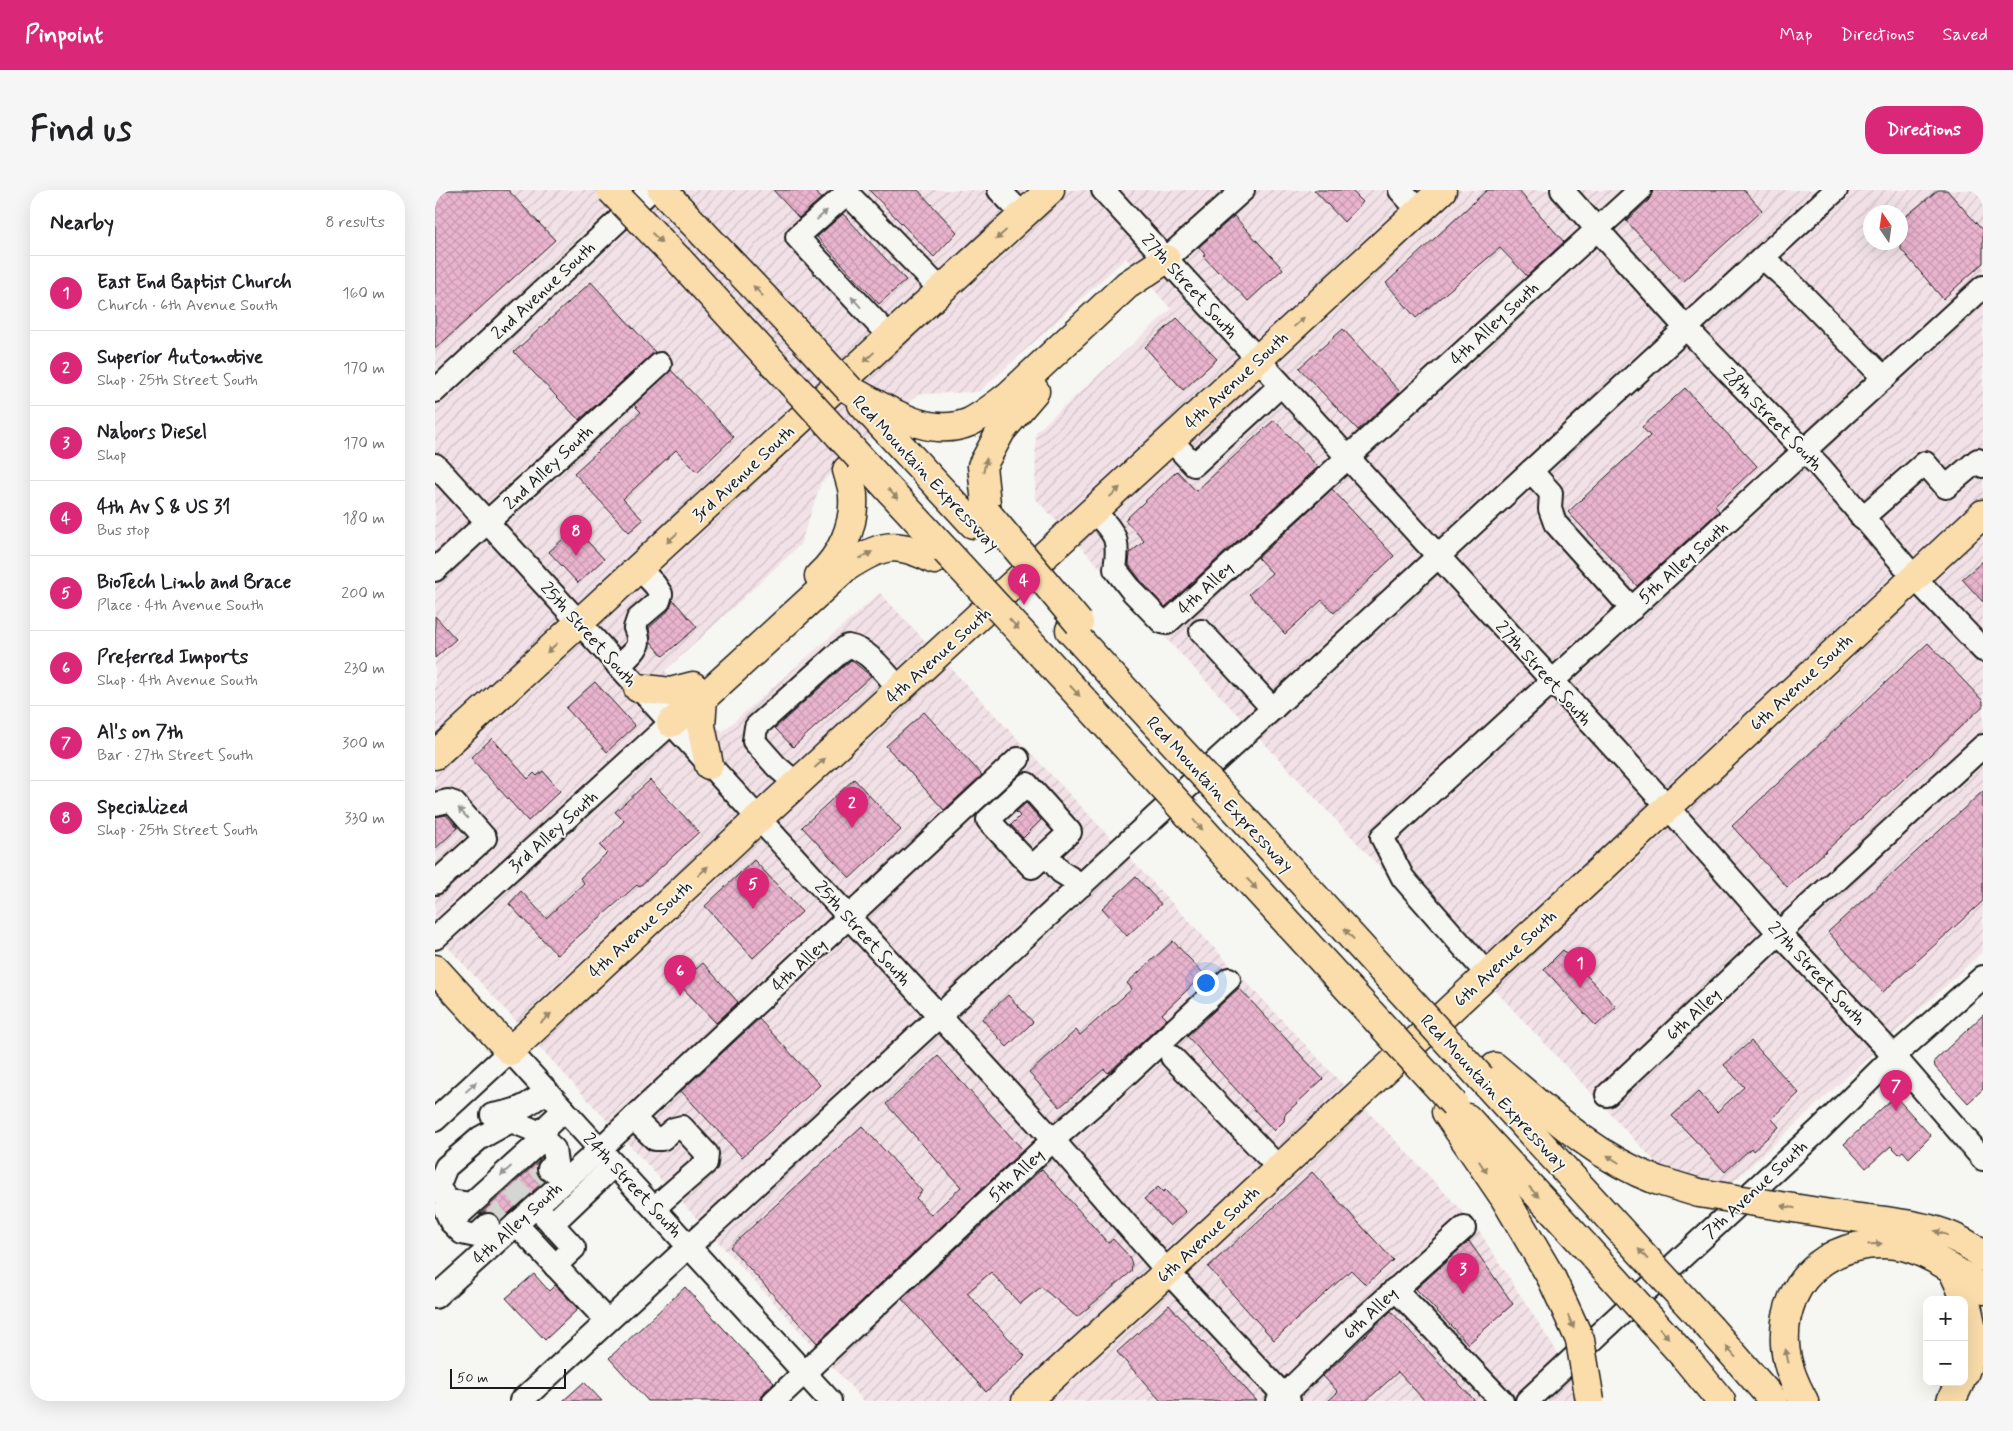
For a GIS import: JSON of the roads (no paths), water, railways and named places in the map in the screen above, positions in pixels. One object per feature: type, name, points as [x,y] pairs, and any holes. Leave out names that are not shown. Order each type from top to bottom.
[{"type":"main road","name":"Red Mountain Expressway","points":[[611,190],[687,269],[703,302],[720,324],[759,357],[854,464],[939,555],[995,604],[1306,943],[1316,968],[1350,999],[1450,1108]]},
{"type":"main road","name":"Red Mountain Expressway","points":[[662,190],[707,235],[850,390],[898,426],[1074,626],[1124,689],[1414,1006],[1488,1073],[1611,1220],[1774,1401]]},
{"type":"main road","name":"3rd Avenue South","points":[[435,755],[1050,190]]},
{"type":"main road","name":"4th Avenue South","points":[[510,1051],[758,819],[1441,190]]},
{"type":"main road","points":[[898,426],[951,427],[969,422],[991,409],[1127,285],[1166,259]]},
{"type":"main road","points":[[980,518],[982,466],[1001,431],[1036,390],[1135,300],[1166,259]]},
{"type":"main road","points":[[638,688],[670,692],[698,692],[823,571],[842,547],[852,523],[854,464]]},
{"type":"main road","name":"6th Avenue South","points":[[1025,1401],[1168,1272],[1983,514]]},
{"type":"main road","points":[[667,719],[845,568],[870,552],[901,546],[939,555]]},
{"type":"main road","points":[[698,692],[701,726],[709,765]]},
{"type":"main road","name":"24th Street South","points":[[435,969],[510,1051]]},
{"type":"main road","points":[[1488,1073],[1578,1138],[1622,1165],[1656,1180],[1699,1193],[1926,1228],[1953,1237],[1983,1257]]},
{"type":"main road","points":[[1450,1108],[1584,1245],[1683,1355],[1721,1401]]},
{"type":"main road","points":[[1450,1108],[1551,1278],[1580,1340],[1590,1401]]},
{"type":"main road","points":[[1804,1401],[1787,1358],[1785,1334],[1794,1296],[1813,1268],[1841,1251],[1857,1246],[1883,1244],[1905,1247],[1936,1259],[1983,1290]]},
{"type":"main road","points":[[1953,1271],[1963,1292],[1972,1328],[1972,1345],[1968,1360]]},
{"type":"main road","points":[[1951,1401],[1959,1386]]},
{"type":"street","name":"2nd Avenue South","points":[[435,391],[651,190]]},
{"type":"street","points":[[999,190],[1023,215]]},
{"type":"street","name":"27th Street South","points":[[1103,190],[1667,806],[1779,933],[1894,1056],[1983,1159]]},
{"type":"street","points":[[1166,259],[1243,190]]},
{"type":"street","points":[[1400,190],[1419,211]]},
{"type":"street","name":"28th Street South","points":[[1562,190],[1686,328],[1820,468],[1914,577],[1983,650]]},
{"type":"street","name":"4th Alley South","points":[[1348,456],[1640,190]]},
{"type":"street","points":[[521,1401],[1836,190]]},
{"type":"street","points":[[890,337],[797,237],[847,193],[941,290]]},
{"type":"street","points":[[1763,258],[1789,281],[1884,378]]},
{"type":"street","name":"5th Alley South","points":[[1487,974],[1403,878],[1382,837],[1983,287]]},
{"type":"street","name":"2nd Alley South","points":[[435,570],[660,364]]},
{"type":"street","points":[[1171,440],[1195,465],[1281,385]]},
{"type":"street","name":"4th Alley","points":[[1094,511],[1115,534],[1118,552],[1115,568],[1133,592],[1162,622],[1167,623],[1348,456]]},
{"type":"street","points":[[1862,518],[1925,463],[1946,487],[1978,460],[1983,466]]},
{"type":"street","name":"25th Street South","points":[[435,465],[1053,1140],[1168,1272],[1283,1399]]},
{"type":"street","points":[[1531,471],[1551,493],[1550,509],[1555,523],[1632,609]]},
{"type":"street","points":[[618,666],[638,647],[639,638],[635,628],[638,619],[659,601],[661,594],[639,568]]},
{"type":"street","points":[[1201,632],[1273,708]]},
{"type":"street","points":[[797,784],[777,767],[754,741],[756,726],[848,646],[858,648],[868,656],[900,690]]},
{"type":"street","name":"3rd Alley South","points":[[435,938],[667,719]]},
{"type":"street","name":"6th Alley","points":[[1607,1095],[1779,933],[1983,746]]},
{"type":"street","name":"4th Alley","points":[[607,1157],[633,1118],[850,918],[1018,759]]},
{"type":"street","points":[[435,804],[448,801],[454,803],[485,838],[435,883]]},
{"type":"street","points":[[1046,854],[1061,872],[1082,884]]},
{"type":"street","name":"5th Alley","points":[[805,1374],[1053,1140],[1229,979]]},
{"type":"street","name":"7th Avenue South","points":[[1527,1401],[1813,1136],[1894,1056],[1981,984]]},
{"type":"street","name":"24th Street South","points":[[510,1051],[831,1401]]},
{"type":"street","name":"4th Avenue South","points":[[435,1120],[510,1051]]},
{"type":"street","points":[[1172,1057],[1279,1168]]},
{"type":"street","points":[[435,1166],[489,1116],[522,1108],[547,1091]]},
{"type":"street","points":[[487,1225],[476,1236],[462,1233],[442,1210],[470,1204],[543,1139],[546,1126],[564,1110]]},
{"type":"street","points":[[633,1118],[655,1139],[662,1139],[675,1129],[681,1128],[707,1154],[706,1163],[654,1208]]},
{"type":"street","points":[[470,1204],[448,1201],[438,1187],[446,1167],[480,1138],[511,1122],[531,1129],[554,1150],[556,1163],[549,1169]]},
{"type":"street","points":[[552,1224],[607,1157]]},
{"type":"street","name":"4th Alley South","points":[[435,1297],[536,1206],[607,1157]]},
{"type":"street","points":[[536,1206],[574,1248],[555,1266]]},
{"type":"street","points":[[516,1224],[607,1321]]},
{"type":"street","name":"6th Alley","points":[[1283,1399],[1355,1326],[1464,1228]]},
{"type":"street","points":[[1395,1290],[1502,1401]]},
{"type":"street","points":[[774,1401],[805,1374]]},
{"type":"tunnel","points":[[488,1225],[549,1169]]},
{"type":"place","name":"Specialized","points":[[576,556]]},
{"type":"place","name":"4th Av S & US 31","points":[[1024,605]]},
{"type":"place","name":"Superior Automotive","points":[[852,828]]},
{"type":"place","name":"BioTech Limb and Brace","points":[[753,909]]},
{"type":"place","name":"East End Baptist Church","points":[[1580,988]]},
{"type":"place","name":"Preferred Imports","points":[[680,996]]},
{"type":"place","name":"Al's on 7th","points":[[1896,1111]]},
{"type":"place","name":"Nabors Diesel","points":[[1463,1294]]}]
